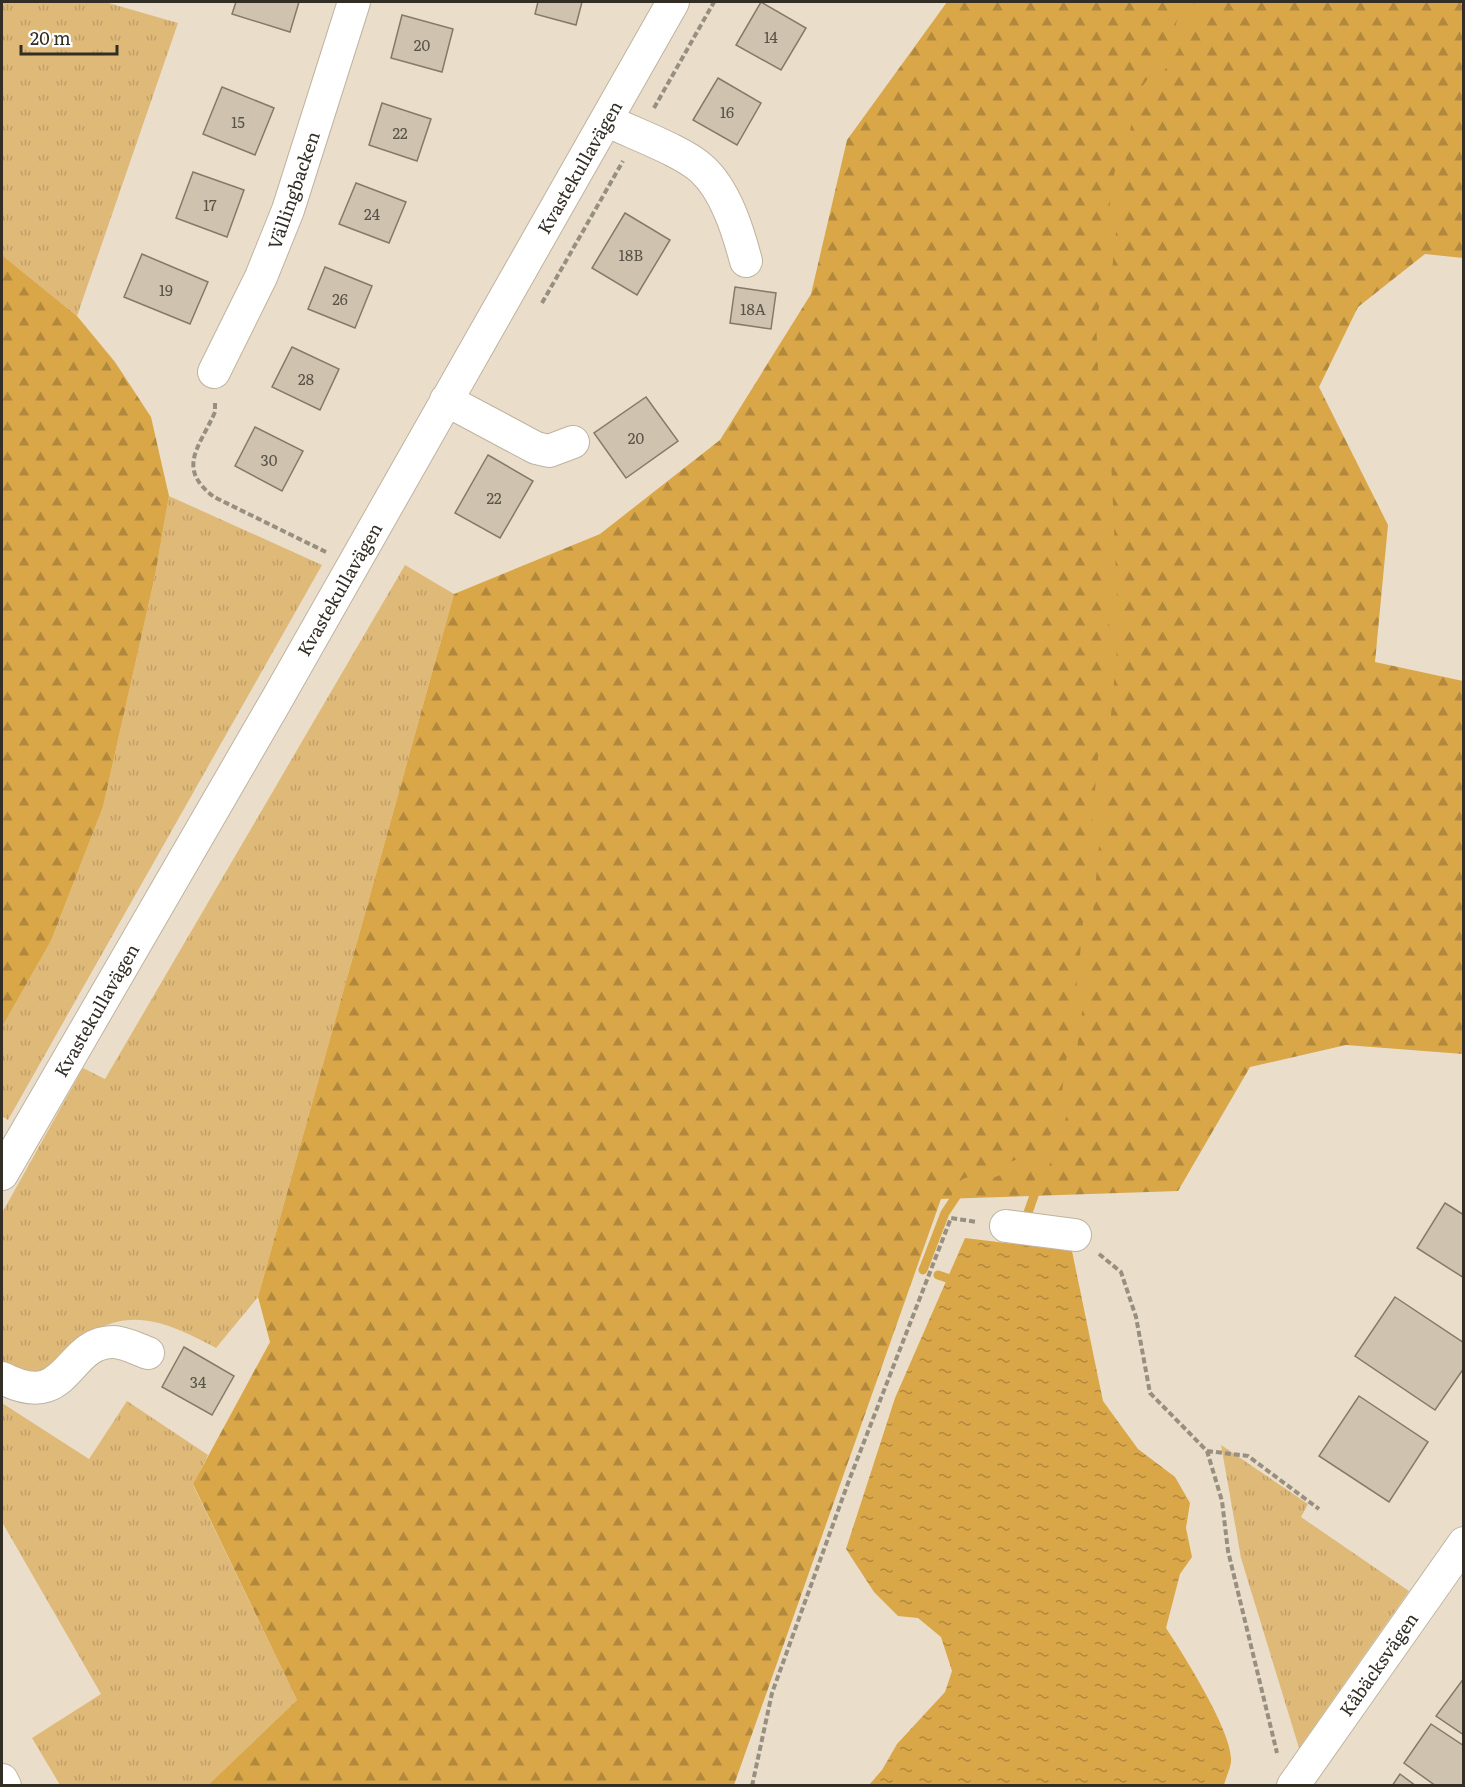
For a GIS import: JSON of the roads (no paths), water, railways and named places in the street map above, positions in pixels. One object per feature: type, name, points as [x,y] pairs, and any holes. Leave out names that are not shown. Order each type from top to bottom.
[{"type":"street","name":"Vällingbacken","points":[[214,372],[261,277],[288,210],[354,2]]},
{"type":"street","name":"Kvastekullavägen","points":[[2,1174],[354,564],[673,2]]},
{"type":"street","points":[[606,120],[687,158],[703,169],[728,210],[746,261]]},
{"type":"street","points":[[446,400],[536,448],[549,451],[573,442]]},
{"type":"street","points":[[1020,1228],[1075,1235]]},
{"type":"street","points":[[2,1378],[34,1388],[52,1385],[71,1369],[80,1356],[96,1345],[114,1342],[148,1353]]},
{"type":"street","name":"Kåbäcksvägen","points":[[1286,1774],[1464,1543]]},
{"type":"street","points":[[2,1780],[5,1785]]},
{"type":"water","points":[[965,1238],[1072,1251],[1103,1401],[1138,1449],[1175,1477],[1190,1503],[1186,1528],[1192,1557],[1180,1574],[1166,1628],[1205,1691],[1229,1745],[1231,1761],[1224,1785],[869,1785],[882,1770],[897,1744],[945,1692],[952,1671],[941,1637],[918,1618],[898,1616],[874,1592],[846,1549],[895,1398]]},
{"type":"waterway","points":[[1017,1244],[1064,1110],[1083,972],[1114,632],[1101,331],[1115,199],[1128,115],[1174,49],[1182,19],[1204,2]]},
{"type":"waterway","points":[[923,1270],[945,1213],[965,1183],[1048,1153]]},
{"type":"waterway","points":[[938,1275],[947,1278]]}]
